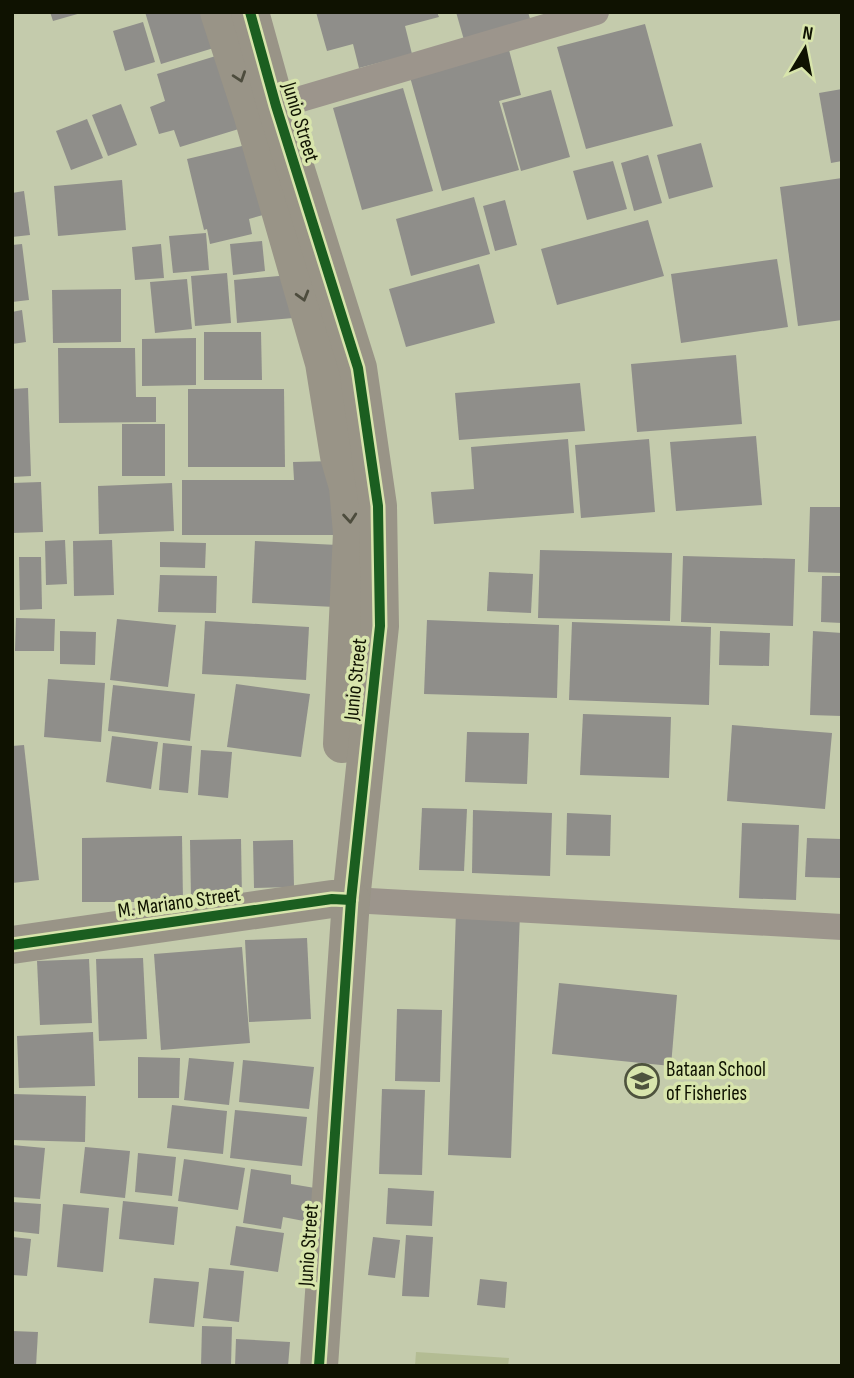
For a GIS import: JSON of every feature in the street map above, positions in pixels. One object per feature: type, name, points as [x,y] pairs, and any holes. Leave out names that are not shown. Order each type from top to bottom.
[{"type":"street","name":"Junio Street","points":[[219,12],[264,110]]},
{"type":"street","name":"Junio Street","points":[[250,12],[264,110],[324,363],[339,456],[348,486],[352,533],[342,900],[319,1366]]},
{"type":"street","name":"Junio Street","points":[[299,1366],[329,983],[342,900]]},
{"type":"street","name":"M. Mariano Street","points":[[12,945],[342,900]]},
{"type":"lane","points":[[264,110],[596,12]]},
{"type":"lane","points":[[342,900],[842,927]]},
{"type":"green space","points":[[416,1352],[509,1358],[508,1366],[415,1366]]},
{"type":"building","points":[[50,12],[81,12],[81,13],[53,21]]},
{"type":"building","points":[[145,12],[206,12],[217,47],[161,64]]},
{"type":"building","points":[[316,12],[437,12],[439,17],[405,26],[412,54],[359,68],[353,44],[327,51]]},
{"type":"building","points":[[456,12],[528,12],[531,22],[464,40]]},
{"type":"building","points":[[143,22],[155,62],[125,71],[113,31]]},
{"type":"building","points":[[645,24],[673,126],[586,149],[557,47]]},
{"type":"building","points":[[509,50],[521,95],[499,101],[519,170],[442,191],[410,77]]},
{"type":"building","points":[[219,55],[242,128],[180,147],[174,130],[159,134],[150,107],[165,101],[157,74]]},
{"type":"building","points":[[403,88],[433,191],[362,210],[333,108]]},
{"type":"building","points":[[842,89],[842,161],[831,163],[819,93]]},
{"type":"building","points":[[551,90],[570,157],[521,171],[502,103]]},
{"type":"building","points":[[121,104],[137,145],[108,156],[92,115]]},
{"type":"building","points":[[87,119],[103,158],[71,170],[56,131]]},
{"type":"building","points":[[701,143],[713,187],[669,199],[657,155]]},
{"type":"building","points":[[246,145],[263,215],[249,219],[252,234],[210,244],[207,229],[204,230],[187,159]]},
{"type":"building","points":[[648,155],[662,203],[634,211],[621,163]]},
{"type":"building","points":[[613,161],[627,209],[587,220],[573,171]]},
{"type":"building","points":[[842,178],[842,320],[798,326],[780,187]]},
{"type":"building","points":[[122,180],[126,230],[58,236],[54,186]]},
{"type":"building","points":[[24,191],[30,235],[12,237],[12,193]]},
{"type":"building","points":[[474,197],[490,254],[411,276],[396,219]]},
{"type":"building","points":[[505,200],[517,245],[495,251],[483,206]]},
{"type":"building","points":[[648,220],[664,276],[557,305],[541,249]]},
{"type":"building","points":[[206,233],[209,270],[173,273],[169,236]]},
{"type":"building","points":[[262,241],[265,271],[233,275],[230,244]]},
{"type":"building","points":[[22,244],[29,300],[12,302],[12,245]]},
{"type":"building","points":[[161,244],[164,278],[135,280],[132,247]]},
{"type":"building","points":[[777,259],[788,327],[681,343],[671,274]]},
{"type":"building","points":[[479,264],[495,323],[406,347],[389,289]]},
{"type":"building","points":[[227,273],[231,323],[195,326],[191,276]]},
{"type":"building","points":[[290,275],[293,318],[237,323],[234,280]]},
{"type":"building","points":[[187,279],[192,329],[155,333],[150,282]]},
{"type":"building","points":[[121,289],[121,342],[53,343],[52,290]]},
{"type":"building","points":[[22,310],[26,342],[12,344],[12,312]]},
{"type":"building","points":[[204,332],[261,332],[262,380],[204,380]]},
{"type":"building","points":[[196,338],[196,385],[142,386],[142,339]]},
{"type":"building","points":[[58,348],[135,348],[136,397],[156,397],[156,422],[59,423]]},
{"type":"building","points":[[736,355],[742,424],[637,432],[631,364]]},
{"type":"building","points":[[580,383],[585,431],[459,440],[455,393]]},
{"type":"building","points":[[28,388],[31,476],[12,477],[12,389]]},
{"type":"building","points":[[188,389],[284,389],[285,467],[188,467]]},
{"type":"building","points":[[122,424],[165,424],[165,476],[122,476]]},
{"type":"building","points":[[756,436],[762,505],[676,511],[670,442]]},
{"type":"building","points":[[568,439],[574,513],[434,524],[431,492],[474,489],[471,447]]},
{"type":"building","points":[[649,439],[655,512],[581,518],[575,445]]},
{"type":"building","points":[[334,461],[335,535],[182,535],[182,480],[294,480],[293,462]]},
{"type":"building","points":[[41,482],[43,532],[12,533],[12,483]]},
{"type":"building","points":[[172,483],[174,531],[99,534],[98,486]]},
{"type":"building","points":[[810,507],[842,507],[842,573],[808,572]]},
{"type":"building","points":[[65,540],[67,584],[46,585],[45,541]]},
{"type":"building","points":[[112,540],[114,595],[74,596],[73,541]]},
{"type":"building","points":[[255,541],[338,545],[335,607],[252,603]]},
{"type":"building","points":[[160,542],[206,543],[205,568],[160,567]]},
{"type":"building","points":[[540,550],[672,553],[670,621],[538,618]]},
{"type":"building","points":[[683,556],[795,559],[793,626],[681,622]]},
{"type":"building","points":[[19,557],[41,557],[42,609],[20,610]]},
{"type":"building","points":[[489,572],[533,574],[531,613],[487,611]]},
{"type":"building","points":[[160,575],[217,576],[216,613],[158,612]]},
{"type":"building","points":[[822,576],[842,576],[842,623],[821,622]]},
{"type":"building","points":[[16,618],[55,619],[54,651],[15,651]]},
{"type":"building","points":[[117,619],[176,625],[168,687],[110,680]]},
{"type":"building","points":[[427,620],[559,625],[557,698],[424,694]]},
{"type":"building","points":[[205,621],[309,627],[306,680],[202,674]]},
{"type":"building","points":[[572,622],[711,627],[709,705],[569,700]]},
{"type":"building","points":[[60,631],[96,632],[95,665],[60,664]]},
{"type":"building","points":[[720,631],[770,633],[769,666],[719,665]]},
{"type":"building","points":[[813,631],[842,633],[842,716],[810,715]]},
{"type":"building","points":[[48,679],[105,683],[101,742],[44,737]]},
{"type":"building","points":[[236,684],[310,694],[301,757],[227,747]]},
{"type":"building","points":[[113,685],[195,694],[190,741],[108,731]]},
{"type":"building","points":[[583,714],[671,717],[669,778],[580,775]]},
{"type":"building","points":[[732,725],[832,733],[825,809],[727,801]]},
{"type":"building","points":[[467,732],[529,733],[527,784],[465,782]]},
{"type":"building","points":[[112,736],[158,742],[151,789],[106,782]]},
{"type":"building","points":[[163,743],[192,746],[188,793],[159,790]]},
{"type":"building","points":[[24,745],[39,880],[12,883],[12,746]]},
{"type":"building","points":[[201,750],[232,752],[228,798],[198,795]]},
{"type":"building","points":[[422,808],[467,809],[464,871],[419,870]]},
{"type":"building","points":[[473,810],[552,813],[550,876],[472,873]]},
{"type":"building","points":[[567,813],[611,815],[610,856],[566,855]]},
{"type":"building","points":[[742,823],[799,825],[796,900],[739,898]]},
{"type":"building","points":[[182,836],[183,902],[82,902],[82,838]]},
{"type":"building","points":[[807,838],[842,839],[842,878],[805,877]]},
{"type":"building","points":[[241,839],[242,898],[191,899],[190,840]]},
{"type":"building","points":[[293,840],[294,887],[254,888],[253,841]]},
{"type":"building","points":[[456,911],[520,913],[511,1158],[448,1155]]},
{"type":"building","points":[[307,938],[311,1019],[249,1022],[245,940]]},
{"type":"building","points":[[242,947],[250,1043],[161,1050],[154,954]]},
{"type":"building","points":[[143,958],[147,1039],[99,1041],[96,959]]},
{"type":"building","points":[[89,959],[92,1023],[40,1025],[37,961]]},
{"type":"building","points":[[559,983],[677,995],[671,1066],[552,1054]]},
{"type":"building","points":[[397,1009],[442,1010],[440,1082],[395,1081]]},
{"type":"building","points":[[93,1032],[95,1086],[19,1088],[17,1036]]},
{"type":"building","points":[[138,1057],[180,1058],[179,1098],[138,1098]]},
{"type":"building","points":[[189,1058],[234,1062],[229,1105],[184,1100]]},
{"type":"building","points":[[243,1060],[314,1067],[309,1109],[239,1102]]},
{"type":"building","points":[[382,1089],[425,1090],[422,1175],[379,1174]]},
{"type":"building","points":[[12,1094],[86,1096],[85,1142],[12,1140]]},
{"type":"building","points":[[172,1105],[227,1111],[223,1154],[167,1148]]},
{"type":"building","points":[[235,1110],[307,1117],[302,1166],[230,1158]]},
{"type":"building","points":[[12,1145],[45,1148],[40,1199],[12,1197]]},
{"type":"building","points":[[85,1147],[130,1151],[125,1198],[80,1193]]},
{"type":"building","points":[[138,1153],[176,1157],[172,1196],[135,1192]]},
{"type":"building","points":[[184,1159],[245,1168],[238,1210],[178,1201]]},
{"type":"building","points":[[251,1169],[291,1175],[291,1184],[315,1188],[309,1222],[283,1217],[281,1229],[243,1223]]},
{"type":"building","points":[[388,1188],[434,1191],[432,1226],[386,1224]]},
{"type":"building","points":[[123,1201],[178,1207],[174,1245],[119,1239]]},
{"type":"building","points":[[12,1202],[41,1204],[39,1234],[12,1231]]},
{"type":"building","points":[[63,1204],[109,1208],[103,1272],[57,1267]]},
{"type":"building","points":[[236,1226],[284,1233],[278,1272],[230,1265]]},
{"type":"building","points":[[406,1235],[433,1237],[429,1297],[402,1296]]},
{"type":"building","points":[[12,1237],[31,1239],[27,1276],[12,1275]]},
{"type":"building","points":[[373,1237],[400,1240],[395,1278],[368,1275]]},
{"type":"building","points":[[209,1268],[244,1271],[239,1322],[203,1318]]},
{"type":"building","points":[[154,1278],[199,1282],[194,1327],[149,1323]]},
{"type":"building","points":[[480,1279],[507,1282],[505,1308],[477,1305]]},
{"type":"building","points":[[202,1326],[232,1327],[231,1366],[201,1366]]},
{"type":"building","points":[[12,1331],[38,1332],[36,1366],[12,1366]]},
{"type":"building","points":[[236,1339],[290,1342],[288,1366],[235,1366]]},
{"type":"cycle path","points":[[250,12],[276,106],[358,368],[378,506],[380,626],[351,900],[319,1366]]},
{"type":"cycle path","points":[[12,945],[332,899],[351,900]]},
{"type":"place","name":"Bataan School of Fisheries","points":[[642,1081]]}]
